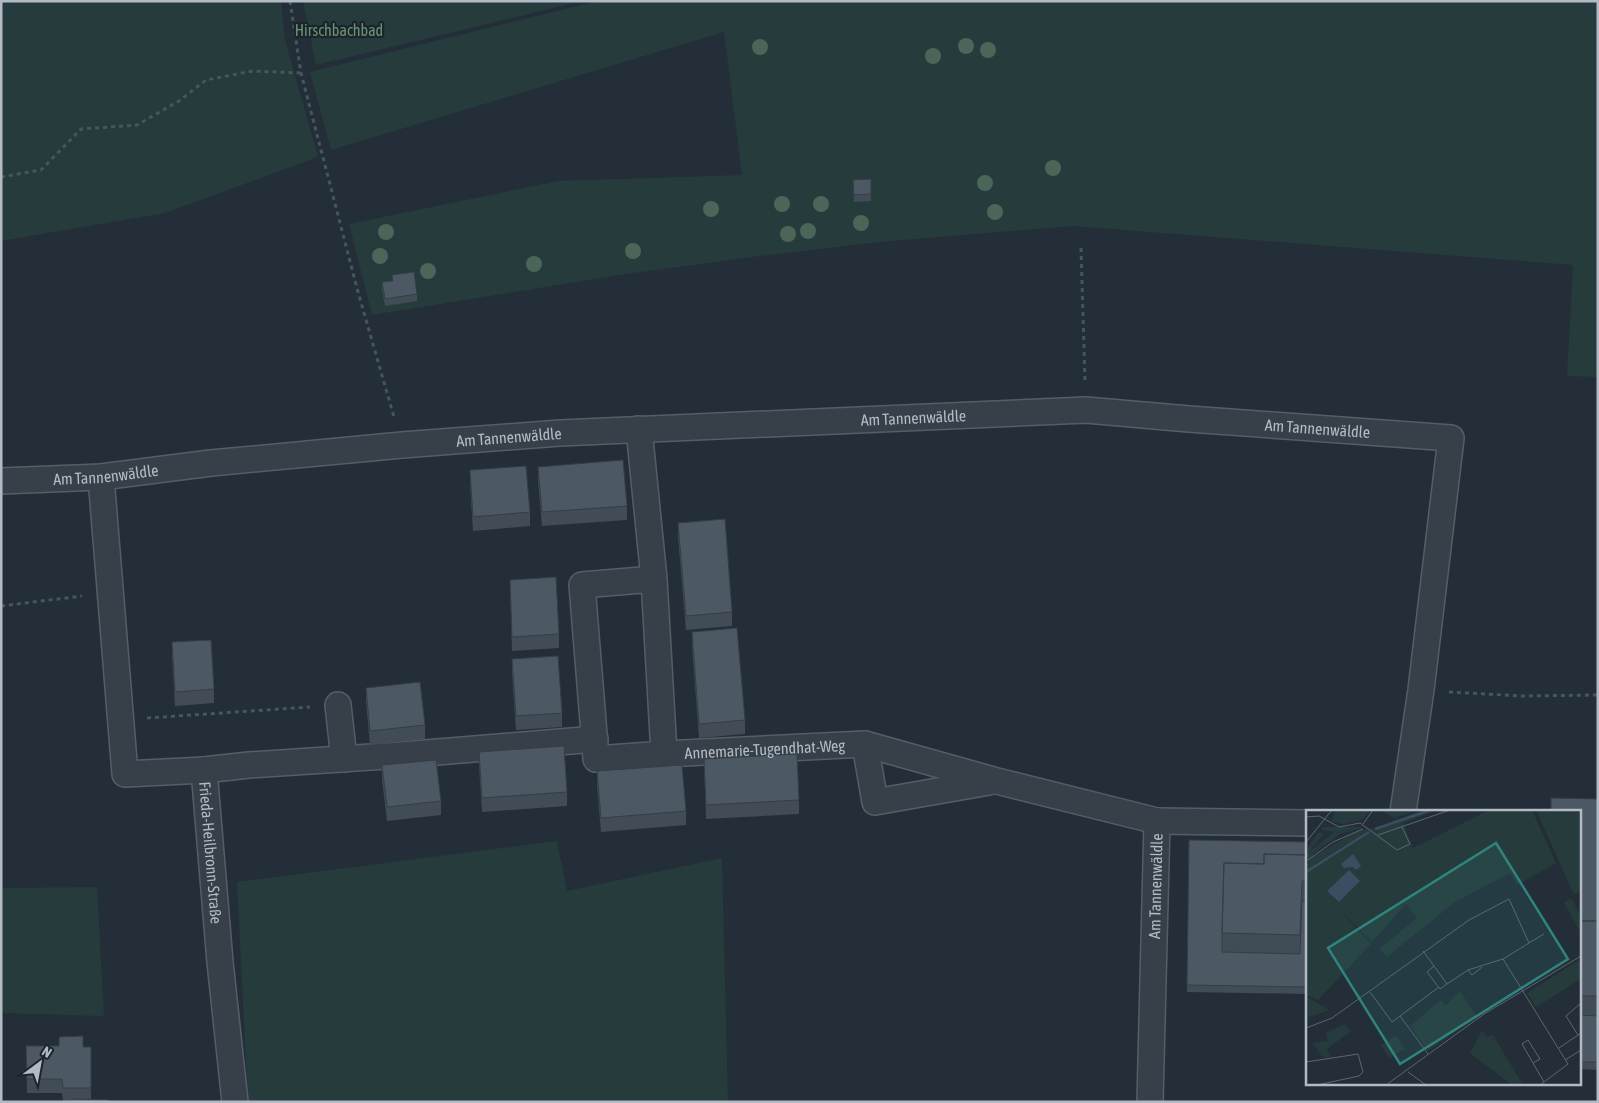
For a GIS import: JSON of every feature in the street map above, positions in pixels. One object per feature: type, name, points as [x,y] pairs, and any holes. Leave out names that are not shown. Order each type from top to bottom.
[{"type":"street","name":"Am Tannenwäldle","points":[[1,481],[101,477],[211,463],[402,444],[560,432],[1086,410],[1189,420],[1451,438],[1421,690],[1403,810]]},
{"type":"street","name":"Annemarie-Tugendhat-Weg","points":[[639,428],[654,579],[664,754]]},
{"type":"street","name":"Frieda-Heilbronn-Straße","points":[[101,477],[125,774],[204,770],[220,962],[235,1102]]},
{"type":"street","name":"Annemarie-Tugendhat-Weg","points":[[654,579],[582,584],[596,759],[865,744],[997,781],[1157,821]]},
{"type":"street","points":[[338,705],[344,759]]},
{"type":"street","points":[[204,770],[595,739]]},
{"type":"street","points":[[865,744],[875,802],[997,781]]},
{"type":"street","name":"Am Tannenwäldle","points":[[1150,1102],[1157,821],[1306,823]]},
{"type":"path","points":[[290,1],[301,73],[360,300],[402,444]]},
{"type":"path","points":[[1,177],[41,170],[81,130],[137,125],[179,101],[206,80],[254,71],[301,73]]},
{"type":"path","points":[[1081,248],[1086,410]]},
{"type":"path","points":[[1,606],[61,598]]},
{"type":"path","points":[[1421,690],[1522,696],[1598,695]]},
{"type":"path","points":[[145,718],[338,705]]},
{"type":"green space","points":[[1,1],[281,1],[285,40],[318,157],[165,213],[1,241]]},
{"type":"green space","name":"Hirschbachbad","points":[[303,1],[583,1],[316,65]]},
{"type":"green space","points":[[597,1],[1598,1],[1598,377],[1567,376],[1573,265],[1073,226],[880,242],[759,256],[619,275],[372,315],[349,224],[558,181],[742,175],[724,32],[331,150],[310,72]]},
{"type":"green space","points":[[557,841],[567,891],[722,858],[728,1102],[248,1102],[237,882]]},
{"type":"green space","points":[[97,887],[104,1016],[1,1013],[1,888]]},
{"type":"building","points":[[871,179],[871,194],[854,195],[853,180]]},
{"type":"building","points":[[414,272],[417,294],[385,299],[382,282],[393,281],[392,275]]},
{"type":"building","points":[[623,460],[627,506],[542,512],[538,467]]},
{"type":"building","points":[[526,466],[530,512],[473,517],[470,470]]},
{"type":"building","points":[[725,519],[732,612],[686,616],[678,523]]},
{"type":"building","points":[[556,577],[559,634],[512,637],[510,580]]},
{"type":"building","points":[[737,628],[745,720],[699,724],[692,632]]},
{"type":"building","points":[[211,640],[214,689],[175,692],[172,642]]},
{"type":"building","points":[[558,656],[562,713],[516,716],[512,659]]},
{"type":"building","points":[[420,682],[425,725],[370,731],[366,688]]},
{"type":"building","points":[[564,746],[567,792],[482,798],[479,752]]},
{"type":"building","points":[[797,754],[799,800],[706,805],[704,759]]},
{"type":"building","points":[[436,760],[441,801],[387,807],[382,765]]},
{"type":"building","points":[[682,765],[686,811],[601,818],[597,771]]},
{"type":"building","points":[[1551,798],[1598,799],[1598,921],[1582,921],[1582,810],[1551,810]]},
{"type":"building","points":[[1189,840],[1306,842],[1306,855],[1264,854],[1264,864],[1224,863],[1222,952],[1300,954],[1302,901],[1306,901],[1306,987],[1187,985]]},
{"type":"building","points":[[1264,854],[1306,855],[1306,882],[1302,881],[1300,935],[1222,933],[1224,863],[1264,864]]},
{"type":"building","points":[[1582,921],[1598,921],[1598,996],[1582,996]]},
{"type":"building","points":[[1582,1015],[1598,1016],[1598,1062],[1582,1062]]},
{"type":"building","points":[[83,1036],[83,1047],[91,1047],[91,1088],[63,1088],[62,1079],[27,1079],[26,1046],[59,1046],[59,1037]]},
{"type":"building","points":[[72,1099],[109,1100],[109,1102],[72,1102]]}]
